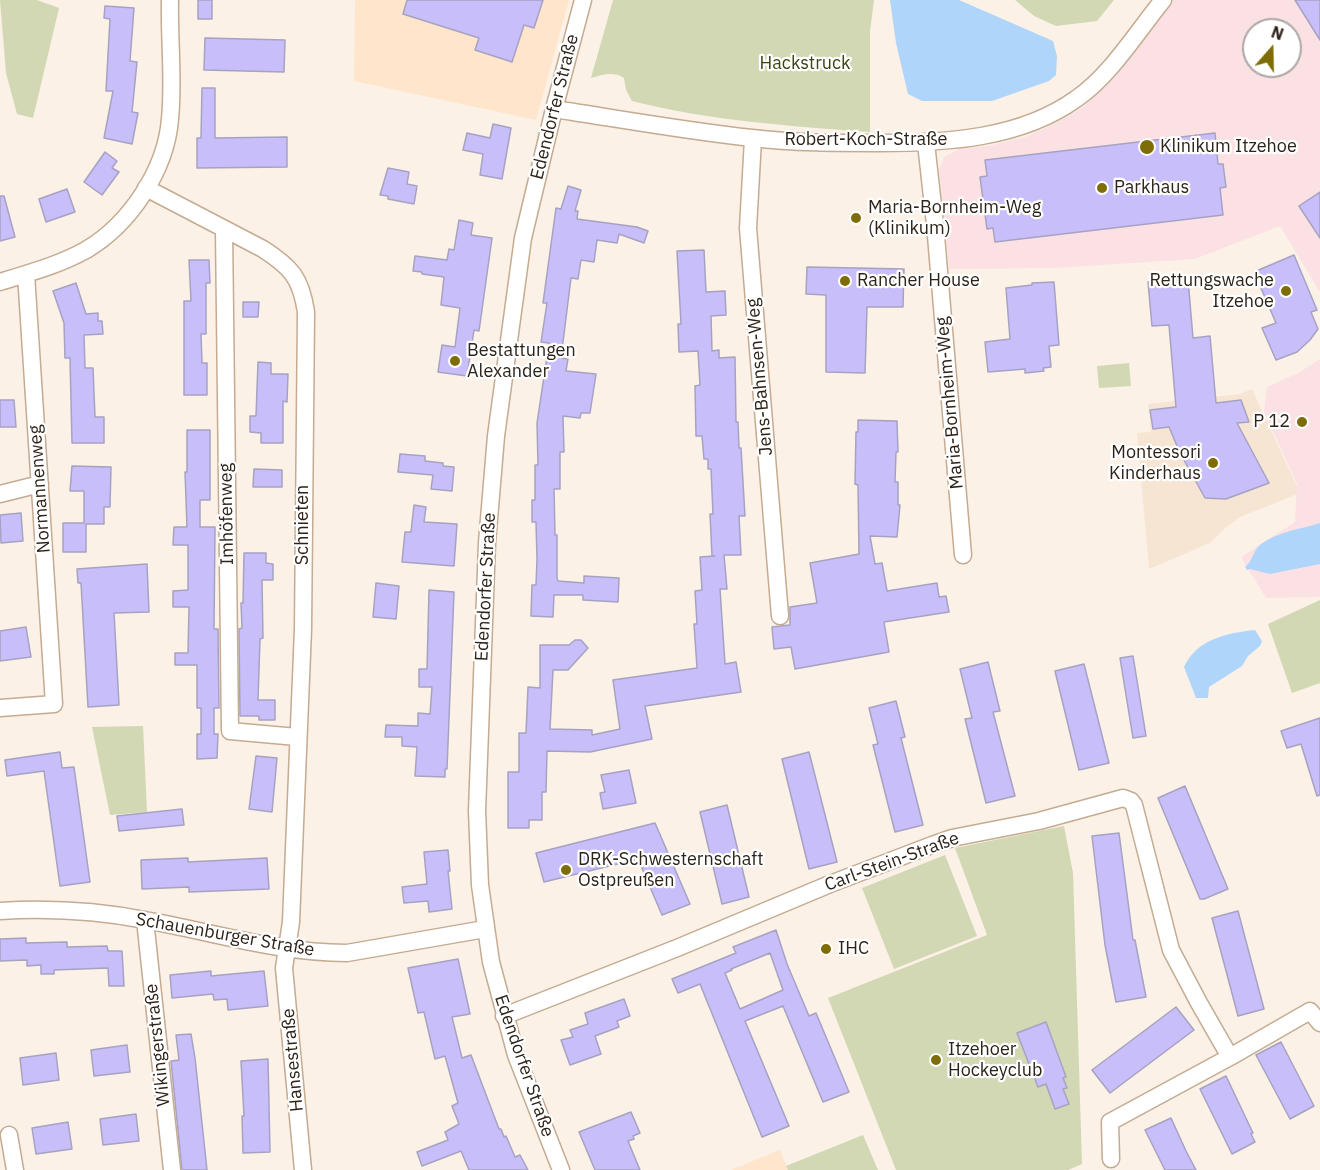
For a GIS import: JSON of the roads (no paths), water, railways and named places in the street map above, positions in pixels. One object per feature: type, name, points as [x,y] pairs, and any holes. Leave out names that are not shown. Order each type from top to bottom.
[{"type":"street","points":[[0,282],[74,256],[96,243],[119,221],[146,188],[163,154],[169,130],[170,0]]},
{"type":"street","name":"Edendorfer Straße","points":[[561,1170],[525,1080],[504,1016],[491,962],[485,929],[477,812],[486,552],[496,436],[522,246],[554,109],[583,0]]},
{"type":"street","name":"Robert-Koch-Straße","points":[[554,109],[753,139],[926,143],[999,133],[1037,122],[1091,88],[1163,0]]},
{"type":"street","name":"Jens-Bahnsen-Weg","points":[[753,139],[748,228],[780,616]]},
{"type":"street","name":"Maria-Bornheim-Weg","points":[[926,143],[963,555]]},
{"type":"street","name":"Schnieten","points":[[146,188],[264,249],[286,265],[299,282],[306,312],[303,629],[291,921],[287,949]]},
{"type":"street","name":"Imhöfenweg","points":[[224,230],[230,731],[297,737]]},
{"type":"street","name":"Normannenweg","points":[[0,708],[54,704],[26,274]]},
{"type":"street","points":[[0,494],[39,484]]},
{"type":"street","name":"Carl-Stein-Straße","points":[[504,1016],[940,842],[1039,821],[1123,798],[1134,805],[1172,950],[1230,1057]]},
{"type":"street","name":"Schauenburger Straße","points":[[0,911],[83,912],[145,920],[287,949],[347,953],[485,929]]},
{"type":"street","name":"Wikingerstraße","points":[[145,920],[172,1170]]},
{"type":"street","name":"Hansestraße","points":[[287,949],[284,968],[303,1170]]},
{"type":"street","points":[[1111,1159],[1110,1122],[1310,1011],[1320,1023]]},
{"type":"street","points":[[9,1136],[15,1170]]},
{"type":"water","points":[[890,0],[959,0],[1053,41],[1057,56],[1056,75],[1049,81],[992,101],[922,101],[908,94],[896,43]]},
{"type":"water","points":[[1320,523],[1320,564],[1270,574],[1247,570],[1245,567],[1258,546],[1267,540]]},
{"type":"water","points":[[1255,630],[1262,641],[1260,646],[1248,656],[1242,666],[1209,687],[1208,698],[1196,698],[1184,667],[1190,657],[1214,639]]},
{"type":"place","name":"Klinikum Itzehoe","points":[[1147,147]]},
{"type":"place","name":"Parkhaus","points":[[1102,188]]},
{"type":"place","name":"Maria-Bornheim-Weg (Klinikum)","points":[[856,218]]},
{"type":"place","name":"Rancher House","points":[[845,281]]},
{"type":"place","name":"Rettungswache Itzehoe","points":[[1286,291]]},
{"type":"place","name":"Bestattungen Alexander","points":[[455,361]]},
{"type":"place","name":"P 12","points":[[1302,422]]},
{"type":"place","name":"Montessori Kinderhaus","points":[[1213,463]]},
{"type":"place","name":"DRK-Schwesternschaft Ostpreußen","points":[[566,870]]},
{"type":"place","name":"IHC","points":[[826,949]]},
{"type":"place","name":"Itzehoer Hockeyclub","points":[[936,1060]]},
{"type":"park label","name":"Hackstruck","points":[[805,64]]}]
